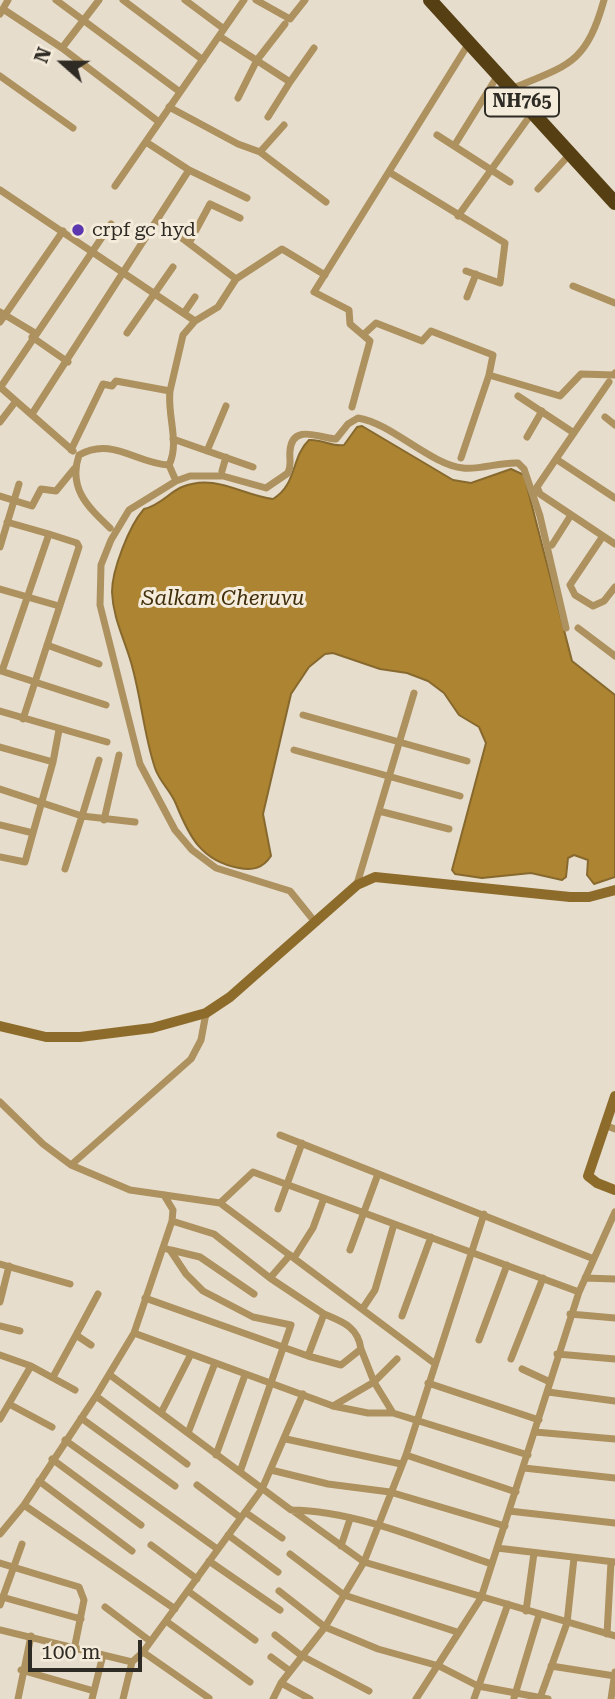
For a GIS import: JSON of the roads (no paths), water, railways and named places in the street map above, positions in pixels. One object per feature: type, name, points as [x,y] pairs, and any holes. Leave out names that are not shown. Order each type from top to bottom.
[{"type":"highway","name":"NH765","points":[[430,0],[615,203]]},
{"type":"street","points":[[8,0],[2,11],[62,48],[159,122]]},
{"type":"street","points":[[56,0],[180,92]]},
{"type":"street","points":[[62,48],[99,0]]},
{"type":"street","points":[[123,0],[203,60]]},
{"type":"street","points":[[185,0],[224,29]]},
{"type":"street","points":[[115,186],[244,0]]},
{"type":"street","points":[[256,0],[290,19],[305,0]]},
{"type":"street","points":[[511,89],[559,69],[589,44],[604,0]]},
{"type":"street","points":[[237,98],[257,60],[285,23]]},
{"type":"street","points":[[219,36],[290,82]]},
{"type":"street","points":[[352,407],[370,341],[350,324],[349,310],[314,292],[469,43]]},
{"type":"street","points":[[268,117],[314,48]]},
{"type":"street","points":[[454,146],[498,75]]},
{"type":"street","points":[[0,76],[73,128]]},
{"type":"street","points":[[169,107],[238,144],[260,152],[326,202]]},
{"type":"street","points":[[458,216],[532,113]]},
{"type":"street","points":[[260,152],[284,125]]},
{"type":"street","points":[[437,135],[510,182]]},
{"type":"street","points":[[146,142],[188,170],[247,198]]},
{"type":"street","points":[[538,189],[570,154]]},
{"type":"street","points":[[33,414],[188,170]]},
{"type":"street","points":[[389,172],[506,246],[501,282],[466,271]]},
{"type":"street","points":[[0,190],[195,321]]},
{"type":"street","points":[[189,243],[210,204],[240,218]]},
{"type":"street","points":[[158,220],[236,279]]},
{"type":"street","points":[[79,455],[0,387],[111,224]]},
{"type":"street","points":[[63,231],[2,316],[34,335],[68,362]]},
{"type":"street","points":[[176,481],[169,465],[173,439],[168,413],[179,342],[195,321],[218,307],[236,279],[282,249],[325,275]]},
{"type":"street","points":[[127,333],[173,267]]},
{"type":"street","points":[[467,297],[476,274]]},
{"type":"street","points":[[573,286],[615,303]]},
{"type":"street","points":[[184,313],[195,297]]},
{"type":"street","points":[[363,335],[376,323],[422,341],[431,331],[494,355],[461,458]]},
{"type":"street","points":[[489,375],[560,396],[580,374],[615,373]]},
{"type":"street","points":[[71,450],[103,384],[112,386],[117,381],[170,391]]},
{"type":"street","points":[[609,382],[537,487],[538,491],[615,544]]},
{"type":"street","points":[[518,396],[574,433]]},
{"type":"street","points":[[0,422],[16,401]]},
{"type":"street","points":[[207,450],[226,407]]},
{"type":"street","points":[[527,437],[542,411]]},
{"type":"street","points":[[605,417],[615,425]]},
{"type":"street","points":[[315,922],[290,891],[216,868],[192,850],[175,830],[140,764],[100,605],[101,565],[111,540],[129,510],[176,481],[190,476],[223,476],[261,488],[272,487],[288,473],[290,449],[301,434],[307,432],[337,439],[348,424],[358,418],[376,423],[404,441],[462,468],[518,463],[524,469],[540,516],[566,628]]},
{"type":"street","points":[[173,439],[253,467]]},
{"type":"street","points":[[0,496],[32,506],[41,489],[56,491],[75,466],[79,455],[91,448],[117,449],[169,465]]},
{"type":"street","points":[[222,471],[226,457]]},
{"type":"street","points":[[556,458],[615,498]]},
{"type":"street","points":[[75,466],[78,491],[110,528]]},
{"type":"street","points":[[0,547],[19,484]]},
{"type":"street","points":[[552,545],[571,515]]},
{"type":"street","points":[[7,522],[79,546],[23,719]]},
{"type":"street","points":[[49,534],[1,671],[106,705]]},
{"type":"street","points":[[603,536],[570,585],[570,592],[593,606],[604,601],[615,587]]},
{"type":"street","points":[[0,589],[59,606]]},
{"type":"street","points":[[578,628],[615,656]]},
{"type":"street","points":[[47,645],[99,664]]},
{"type":"street","points":[[357,885],[414,693]]},
{"type":"street","points":[[0,711],[107,742]]},
{"type":"street","points":[[303,715],[467,761]]},
{"type":"street","points":[[0,857],[25,862],[59,730]]},
{"type":"street","points":[[0,747],[52,762]]},
{"type":"street","points":[[295,750],[460,796]]},
{"type":"street","points":[[104,820],[119,755]]},
{"type":"street","points":[[65,869],[99,760]]},
{"type":"street","points":[[0,799],[1,789],[82,816],[135,822]]},
{"type":"street","points":[[379,811],[449,829]]},
{"type":"street","points":[[0,825],[33,833]]},
{"type":"street","points":[[0,1026],[46,1037],[80,1037],[152,1028],[206,1013],[230,997],[357,885],[375,877],[570,897],[589,897],[615,890]]},
{"type":"street","points":[[71,1165],[191,1059],[201,1040],[206,1013]]},
{"type":"street","points":[[615,1098],[609,1127],[588,1176],[597,1184],[615,1190]]},
{"type":"street","points":[[0,1102],[43,1144],[71,1165],[130,1190],[220,1203],[434,1363]]},
{"type":"street","points":[[281,1135],[594,1259]]},
{"type":"street","points":[[278,1209],[302,1143]]},
{"type":"street","points":[[220,1203],[253,1172],[579,1292]]},
{"type":"street","points":[[350,1250],[379,1174]]},
{"type":"street","points":[[0,1534],[23,1505],[110,1376],[134,1333],[145,1298],[167,1249],[173,1210],[164,1195]]},
{"type":"street","points":[[270,1278],[292,1256],[313,1228],[324,1198]]},
{"type":"street","points":[[416,1699],[481,1598],[548,1392],[570,1314],[615,1212]]},
{"type":"street","points":[[273,1699],[281,1683],[325,1627],[364,1562],[406,1455],[415,1420],[484,1214]]},
{"type":"street","points":[[172,1221],[214,1234],[270,1278],[355,1331],[374,1382],[393,1413]]},
{"type":"street","points":[[363,1308],[375,1290],[394,1224]]},
{"type":"street","points":[[402,1316],[431,1237]]},
{"type":"street","points":[[605,1238],[615,1238]]},
{"type":"street","points":[[167,1249],[200,1258],[254,1294]]},
{"type":"street","points":[[167,1249],[203,1291],[253,1317],[291,1325],[240,1472]]},
{"type":"street","points":[[0,1264],[70,1284]]},
{"type":"street","points":[[479,1340],[508,1265]]},
{"type":"street","points":[[0,1301],[9,1266]]},
{"type":"street","points":[[511,1359],[543,1278]]},
{"type":"street","points":[[585,1278],[615,1279]]},
{"type":"street","points":[[52,1377],[98,1294]]},
{"type":"street","points":[[145,1298],[338,1365],[361,1349]]},
{"type":"street","points":[[308,1356],[324,1314]]},
{"type":"street","points":[[570,1314],[615,1318]]},
{"type":"street","points":[[0,1326],[20,1331]]},
{"type":"street","points":[[134,1333],[333,1406],[368,1413],[393,1413],[528,1455]]},
{"type":"street","points":[[76,1335],[91,1345]]},
{"type":"street","points":[[0,1354],[31,1366],[75,1390]]},
{"type":"street","points":[[162,1413],[191,1354]]},
{"type":"street","points":[[557,1354],[615,1359]]},
{"type":"street","points":[[333,1406],[374,1382],[397,1359]]},
{"type":"street","points":[[188,1433],[215,1363]]},
{"type":"street","points":[[0,1419],[31,1366]]},
{"type":"street","points":[[522,1369],[550,1382]]},
{"type":"street","points":[[216,1455],[245,1374]]},
{"type":"street","points":[[110,1376],[364,1562],[611,1635],[613,1562],[497,1548]]},
{"type":"street","points":[[428,1384],[539,1420]]},
{"type":"street","points":[[548,1392],[615,1401]]},
{"type":"street","points":[[123,1699],[132,1662],[144,1652],[216,1548],[262,1489],[286,1439],[303,1394]]},
{"type":"street","points":[[96,1396],[187,1464]]},
{"type":"street","points":[[9,1404],[52,1427]]},
{"type":"street","points":[[81,1418],[175,1486]]},
{"type":"street","points":[[535,1432],[615,1439]]},
{"type":"street","points":[[286,1439],[401,1464]]},
{"type":"street","points":[[65,1440],[216,1548]]},
{"type":"street","points":[[406,1455],[516,1492]]},
{"type":"street","points":[[52,1459],[141,1525]]},
{"type":"street","points":[[524,1468],[615,1478]]},
{"type":"street","points":[[271,1470],[328,1484],[390,1492],[505,1525]]},
{"type":"street","points":[[39,1481],[132,1551]]},
{"type":"street","points":[[197,1485],[282,1538]]},
{"type":"street","points":[[23,1505],[175,1609]]},
{"type":"street","points":[[291,1510],[378,1526],[492,1564]]},
{"type":"street","points":[[509,1511],[615,1523]]},
{"type":"street","points":[[341,1546],[350,1519]]},
{"type":"street","points":[[228,1535],[278,1572]]},
{"type":"street","points":[[0,1605],[22,1544]]},
{"type":"street","points":[[151,1545],[197,1579]]},
{"type":"street","points":[[526,1611],[534,1553]]},
{"type":"street","points":[[290,1554],[344,1595],[457,1632]]},
{"type":"street","points":[[279,1591],[325,1627],[379,1649],[439,1666],[478,1686],[514,1697],[539,1699],[567,1623],[574,1558]]},
{"type":"street","points":[[209,1561],[280,1610]]},
{"type":"street","points":[[0,1563],[79,1587],[84,1600],[74,1650]]},
{"type":"street","points":[[188,1591],[255,1640]]},
{"type":"street","points":[[2,1597],[81,1619]]},
{"type":"street","points":[[474,1699],[508,1604]]},
{"type":"street","points":[[105,1607],[150,1641]]},
{"type":"street","points":[[514,1697],[539,1615]]},
{"type":"street","points":[[166,1621],[250,1682]]},
{"type":"street","points":[[0,1630],[132,1662]]},
{"type":"street","points":[[275,1635],[302,1656],[369,1690]]},
{"type":"street","points":[[18,1699],[21,1670],[31,1636]]},
{"type":"street","points":[[144,1652],[209,1698]]},
{"type":"street","points":[[21,1670],[93,1695],[103,1655]]},
{"type":"street","points":[[271,1657],[290,1671]]},
{"type":"street","points":[[551,1667],[615,1674],[611,1699]]},
{"type":"street","points":[[281,1683],[310,1699]]},
{"type":"water","name":"Salkam Cheruvu","points":[[362,426],[453,480],[471,483],[511,469],[524,475],[572,661],[615,695],[615,877],[594,884],[587,875],[588,860],[574,855],[568,858],[566,877],[562,880],[531,873],[482,878],[455,874],[452,870],[486,743],[479,727],[459,715],[444,693],[428,681],[333,653],[325,654],[309,667],[291,694],[263,814],[271,856],[268,860],[253,869],[226,865],[206,853],[186,827],[174,799],[155,768],[134,672],[114,610],[113,583],[127,537],[144,509],[194,483],[228,486],[273,499],[286,486],[299,454],[309,440],[344,445],[357,427]]},
{"type":"place","name":"crpf gc hyd","points":[[78,230]]}]
